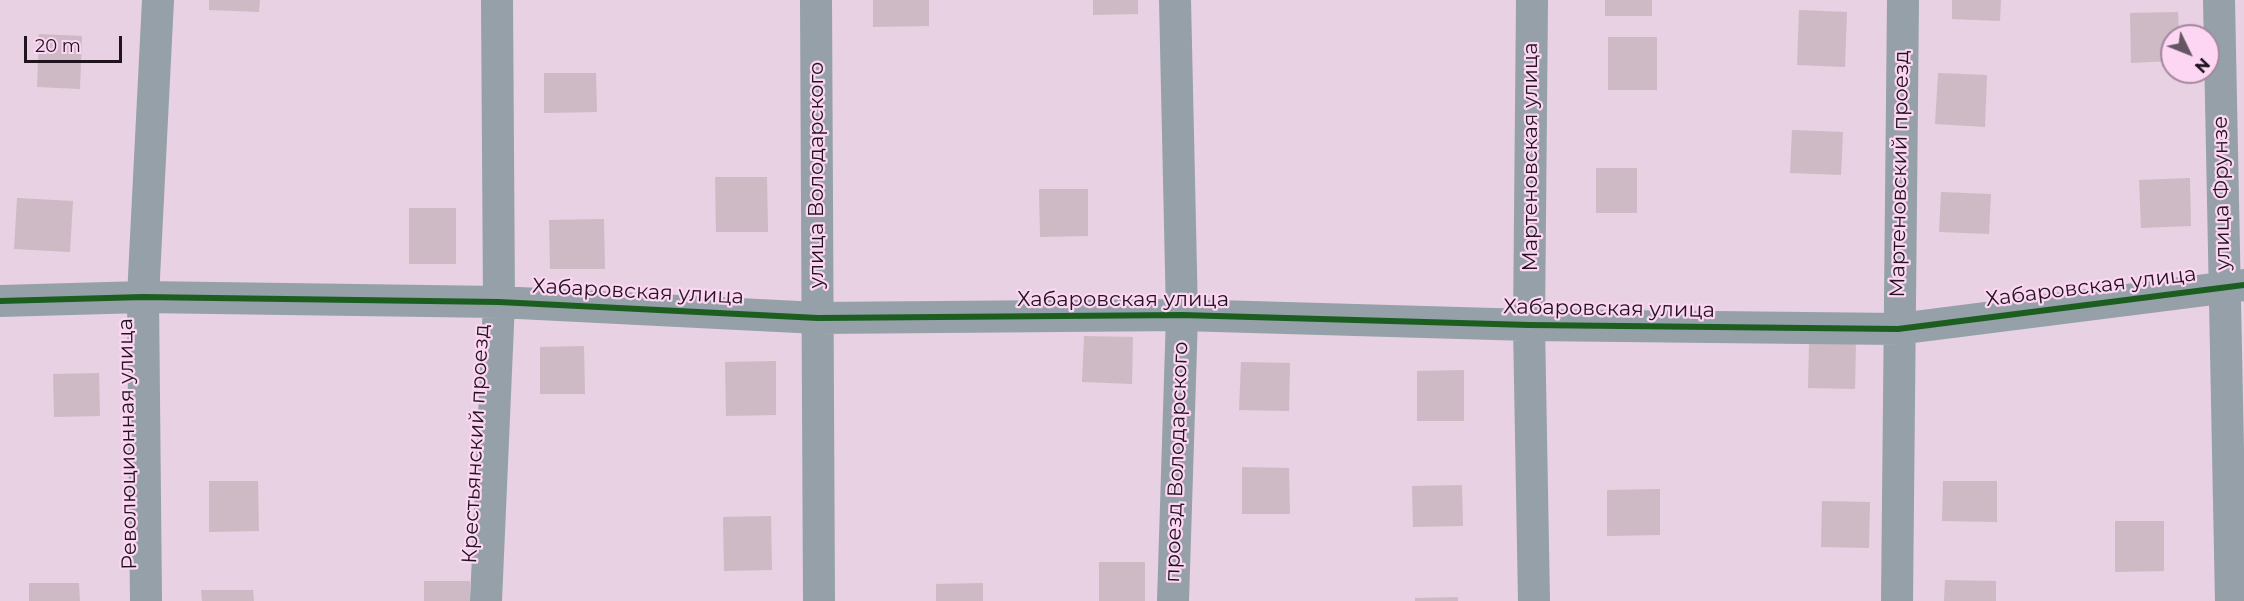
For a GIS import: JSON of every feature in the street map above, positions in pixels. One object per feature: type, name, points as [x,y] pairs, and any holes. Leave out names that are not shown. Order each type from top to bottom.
[{"type":"street","name":"Революционная улица","points":[[146,601],[143,297],[158,0]]},
{"type":"street","name":"Крестьянский проезд","points":[[486,601],[499,302],[497,0]]},
{"type":"street","name":"улица Володарского","points":[[816,0],[819,601]]},
{"type":"street","name":"проезд Володарского","points":[[1173,601],[1182,315],[1174,0]]},
{"type":"street","name":"Мартеновская улица","points":[[1532,0],[1529,325],[1534,601]]},
{"type":"street","name":"Мартеновский проезд","points":[[1897,601],[1903,0]]},
{"type":"street","name":"улица Фрунзе","points":[[2219,0],[2234,286],[2231,601]]},
{"type":"street","name":"Хабаровская улица","points":[[0,301],[143,297],[499,302],[818,318],[1182,315],[1529,325],[1898,328],[2234,286]]},
{"type":"building","points":[[209,0],[260,0],[259,12],[209,10]]},
{"type":"building","points":[[873,0],[929,0],[929,26],[873,27]]},
{"type":"building","points":[[1093,0],[1138,0],[1138,14],[1093,15]]},
{"type":"building","points":[[1605,0],[1652,0],[1652,16],[1605,16]]},
{"type":"building","points":[[1952,0],[2001,0],[2000,21],[1952,19]]},
{"type":"building","points":[[1799,10],[1847,12],[1845,67],[1797,65]]},
{"type":"building","points":[[2178,12],[2178,24],[2160,24],[2160,62],[2131,63],[2130,13]]},
{"type":"building","points":[[39,34],[82,36],[80,89],[37,87]]},
{"type":"building","points":[[1608,37],[1657,37],[1657,90],[1608,90]]},
{"type":"building","points":[[544,73],[596,73],[597,112],[544,113]]},
{"type":"building","points":[[1938,73],[1987,75],[1985,127],[1935,124]]},
{"type":"building","points":[[1792,130],[1843,132],[1841,175],[1790,173]]},
{"type":"building","points":[[1596,168],[1637,168],[1637,213],[1596,213]]},
{"type":"building","points":[[715,177],[767,177],[768,232],[716,232]]},
{"type":"building","points":[[2190,178],[2191,226],[2141,228],[2139,180]]},
{"type":"building","points":[[1039,189],[1088,189],[1088,236],[1040,237]]},
{"type":"building","points":[[1941,192],[1991,194],[1989,234],[1939,232]]},
{"type":"building","points":[[17,198],[73,201],[70,252],[14,249]]},
{"type":"building","points":[[409,208],[456,208],[456,264],[409,264]]},
{"type":"building","points":[[604,219],[605,269],[550,269],[549,220]]},
{"type":"building","points":[[1084,336],[1133,337],[1132,384],[1082,382]]},
{"type":"building","points":[[1809,342],[1856,343],[1855,389],[1808,388]]},
{"type":"building","points":[[584,346],[585,394],[540,394],[540,347]]},
{"type":"building","points":[[776,361],[776,415],[726,416],[725,362]]},
{"type":"building","points":[[1241,362],[1290,363],[1289,411],[1239,410]]},
{"type":"building","points":[[1464,370],[1464,421],[1417,421],[1417,371]]},
{"type":"building","points":[[99,373],[100,416],[54,417],[53,374]]},
{"type":"building","points":[[1242,467],[1289,468],[1290,514],[1242,514]]},
{"type":"building","points":[[209,481],[258,481],[259,531],[209,532]]},
{"type":"building","points":[[1943,481],[1997,481],[1997,522],[1942,521]]},
{"type":"building","points":[[1462,485],[1463,526],[1413,527],[1412,486]]},
{"type":"building","points":[[1660,489],[1660,535],[1607,536],[1607,490]]},
{"type":"building","points":[[1822,501],[1870,502],[1869,548],[1821,547]]},
{"type":"building","points":[[771,516],[772,570],[724,571],[723,517]]},
{"type":"building","points":[[2115,521],[2164,521],[2164,571],[2115,572]]},
{"type":"building","points":[[1099,562],[1145,562],[1145,601],[1099,601]]},
{"type":"building","points":[[1945,580],[1996,581],[1996,601],[1944,601]]},
{"type":"building","points":[[424,581],[470,581],[470,601],[424,601]]},
{"type":"building","points":[[29,583],[79,583],[80,601],[29,601]]},
{"type":"building","points":[[983,583],[983,601],[936,601],[936,584]]},
{"type":"building","points":[[201,590],[253,590],[254,601],[202,601]]},
{"type":"building","points":[[1458,597],[1458,601],[1415,601],[1415,598]]},
{"type":"cycle path","points":[[0,301],[143,297],[499,302],[818,318],[1182,315],[1529,325],[1898,329],[2244,285]]}]
